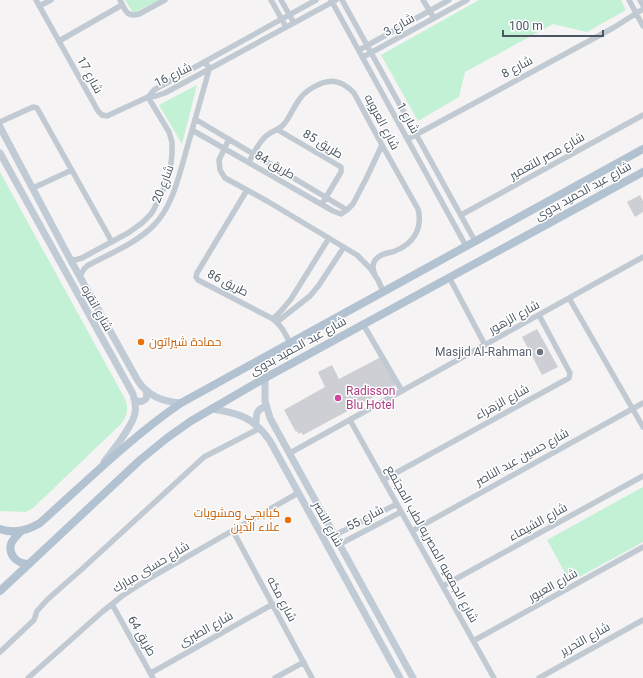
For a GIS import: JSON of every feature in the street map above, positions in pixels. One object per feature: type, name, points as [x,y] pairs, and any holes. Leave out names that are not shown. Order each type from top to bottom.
[{"type":"main road","name":"شارع عبد الحميد بدوى","points":[[0,529],[13,532],[21,531],[34,527],[40,523],[144,430],[180,404],[643,149]]},
{"type":"main road","name":"شارع عبد الحميد بدوى","points":[[0,591],[140,460],[167,438],[212,408],[449,277],[641,175]]},
{"type":"main road","points":[[21,531],[13,539],[11,550],[15,559],[24,564],[29,564]]},
{"type":"street","name":"شارع 17","points":[[36,0],[98,111],[102,115],[110,115],[148,97]]},
{"type":"street","points":[[40,6],[51,0]]},
{"type":"street","points":[[59,41],[121,3],[128,14],[132,16],[139,14],[165,0]]},
{"type":"street","points":[[271,0],[286,27]]},
{"type":"street","points":[[281,0],[294,22]]},
{"type":"street","name":"شارع 16","points":[[148,97],[154,90],[316,0]]},
{"type":"street","name":"شارع 1","points":[[342,0],[475,241]]},
{"type":"street","points":[[423,0],[434,18]]},
{"type":"street","name":"شارع 3","points":[[359,50],[449,0]]},
{"type":"street","name":"شارع 3","points":[[363,57],[467,0]]},
{"type":"street","points":[[629,0],[643,26]]},
{"type":"street","points":[[640,0],[643,5]]},
{"type":"street","name":"شارع 16","points":[[148,97],[161,95],[333,1]]},
{"type":"street","name":"شارع 1","points":[[333,1],[466,246]]},
{"type":"street","name":"شارع 8","points":[[408,139],[613,28],[643,9]]},
{"type":"street","points":[[204,62],[208,66],[208,70]]},
{"type":"street","name":"شارع 20","points":[[80,276],[87,266],[140,237],[159,220],[168,205],[177,181],[208,70]]},
{"type":"street","name":"شارع العروبه","points":[[248,162],[264,138],[270,133],[278,130],[284,124],[299,99],[309,90],[329,81],[343,84],[354,93],[420,215],[419,228],[408,243],[396,251],[378,256],[375,260],[373,270],[375,275]]},
{"type":"street","name":"شارع 20","points":[[70,259],[75,260],[82,258],[128,233],[147,219],[157,203],[168,178],[172,156],[172,142],[169,132],[148,97]]},
{"type":"street","points":[[0,122],[36,107],[112,242]]},
{"type":"street","name":"شارع مصر للتعمير","points":[[461,215],[643,116]]},
{"type":"street","name":"طريق 84","points":[[192,130],[332,211],[341,214],[347,210],[195,119]]},
{"type":"street","name":"شارع انقره","points":[[0,127],[70,259],[138,381],[146,391],[168,402],[180,404]]},
{"type":"street","name":"طريق 85","points":[[278,130],[341,167],[341,172],[322,204]]},
{"type":"street","points":[[229,139],[219,160],[219,165],[225,178],[267,201],[357,255],[375,275],[383,292]]},
{"type":"street","points":[[347,210],[357,197],[382,145]]},
{"type":"street","name":"شارع انقره","points":[[0,153],[134,399],[135,413],[133,420],[97,472]]},
{"type":"street","points":[[32,188],[72,170]]},
{"type":"street","points":[[168,178],[177,181]]},
{"type":"street","name":"طريق 86","points":[[247,190],[196,277],[198,280],[275,320],[284,330],[290,343]]},
{"type":"street","points":[[275,320],[291,299],[329,238]]},
{"type":"street","points":[[275,320],[310,296],[319,286],[344,247]]},
{"type":"street","name":"شارع الزهور","points":[[290,453],[643,258]]},
{"type":"street","points":[[449,277],[485,345]]},
{"type":"street","points":[[569,298],[643,427]]},
{"type":"street","name":"شارع الزهراء","points":[[383,480],[568,378],[570,373],[539,315]]},
{"type":"street","points":[[363,324],[402,391]]},
{"type":"street","name":"شارع النصر","points":[[265,378],[264,394],[266,407],[270,418],[413,678]]},
{"type":"street","points":[[134,399],[137,402],[144,401],[147,398],[146,391]]},
{"type":"street","name":"شارع حسين عبد الناصر","points":[[412,531],[643,403]]},
{"type":"street","points":[[0,652],[34,620],[36,611],[48,599],[204,457],[258,426],[257,413],[260,408],[266,407]]},
{"type":"street","name":"شارع النصر","points":[[212,408],[236,413],[250,420],[258,426],[270,441],[400,678]]},
{"type":"street","name":"شارع الجمعيه المصريه لطب المجتمع","points":[[350,420],[494,678]]},
{"type":"street","name":"شارع الشيماء","points":[[443,586],[643,476]]},
{"type":"street","name":"شارع حسنى مبارك","points":[[28,678],[112,604],[150,578],[298,493]]},
{"type":"street","name":"شارع 55","points":[[335,536],[397,504]]},
{"type":"street","name":"شارع 55","points":[[340,544],[401,512]]},
{"type":"street","name":"شارع مكه","points":[[233,530],[312,678]]},
{"type":"street","name":"شارع العبور","points":[[474,641],[643,547]]},
{"type":"street","name":"طريق 64","points":[[112,604],[152,676]]},
{"type":"street","name":"شارع الطبرى","points":[[152,676],[273,604]]},
{"type":"street","name":"شارع التحرير","points":[[539,678],[643,620]]},
{"type":"street","points":[[275,678],[304,662]]},
{"type":"green space","points":[[125,0],[160,0],[133,13]]},
{"type":"green space","points":[[479,0],[621,0],[626,10],[587,32],[553,24],[465,72],[459,97],[418,121],[381,55]]},
{"type":"green space","points":[[197,85],[182,144],[159,105]]},
{"type":"green space","points":[[0,172],[127,404],[126,414],[121,424],[33,508],[26,512],[0,511]]},
{"type":"green space","points":[[643,487],[643,542],[570,582],[547,540]]},
{"type":"building","points":[[640,195],[643,201],[643,212],[635,217],[627,202]]},
{"type":"building","name":"Masjid Al-Rahman","points":[[537,329],[558,367],[542,375],[522,337]]},
{"type":"building","name":"Radisson Blu Hotel","points":[[381,357],[396,385],[303,435],[301,432],[299,434],[297,431],[296,432],[284,410],[325,387],[318,372],[332,365],[339,379]]},
{"type":"place","name":"حمادة شيراتون","points":[[141,342]]},
{"type":"place","name":"Masjid Al-Rahman","points":[[540,352]]},
{"type":"place","name":"Radisson Blu Hotel","points":[[338,398]]},
{"type":"place","name":"كبابجي ومشويات علاء الدين","points":[[288,520]]}]
